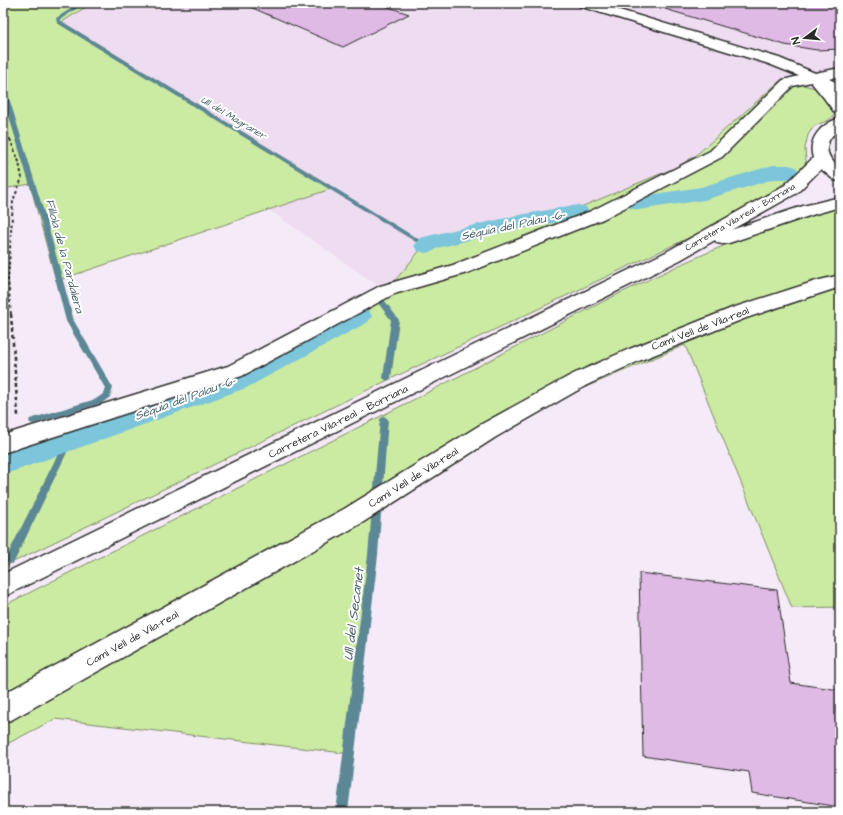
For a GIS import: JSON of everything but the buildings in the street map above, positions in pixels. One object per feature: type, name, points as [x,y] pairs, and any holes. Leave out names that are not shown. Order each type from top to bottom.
[{"type":"main road","points":[[583,3],[774,61],[830,84],[840,91]]},
{"type":"main road","points":[[3,444],[235,371],[387,290],[460,269],[597,215],[716,154],[788,83],[840,72]]},
{"type":"main road","points":[[814,77],[830,95],[839,118],[821,137],[819,147],[821,159],[840,176]]},
{"type":"main road","name":"Carretera Vila-real - Borriana","points":[[3,586],[673,256],[791,189],[821,159]]},
{"type":"main road","name":"Carretera Vila-real - Borriana","points":[[673,256],[809,210],[840,202]]},
{"type":"main road","name":"Camí Vell de Vila-real","points":[[3,709],[366,507],[521,411],[579,380],[634,355],[739,313],[823,285],[840,281]]},
{"type":"path","points":[[3,133],[8,134],[22,178],[13,201],[8,280],[19,420],[26,436]]},
{"type":"shaded area","points":[[3,3],[840,3],[840,115],[803,129],[460,343],[3,24]]},
{"type":"green space","points":[[3,3],[92,3],[62,22],[334,188],[56,281],[30,184],[3,189]]},
{"type":"green space","points":[[782,79],[818,89],[837,113],[829,120],[814,126],[808,135],[805,148],[806,162],[800,172],[769,194],[703,231],[384,382],[3,567],[3,461],[237,379],[375,305],[426,243],[523,217],[576,209],[677,167],[695,156]]},
{"type":"green space","points":[[840,206],[840,607],[792,608],[685,345],[588,386],[532,415],[378,514],[352,754],[55,719],[3,746],[3,606],[413,400],[608,299],[686,262],[737,240]]},
{"type":"waterway","name":"Ull del Magraner","points":[[83,3],[58,19],[59,22],[426,246]]},
{"type":"waterway","name":"Fillola de la Pardalera","points":[[3,88],[44,222],[70,321],[109,388],[107,395],[99,401],[33,421]]},
{"type":"waterway","name":"Séquia del Palau -6-","points":[[638,203],[704,193],[773,172],[788,172]]},
{"type":"waterway","name":"Séquia del Palau -6-","points":[[426,246],[428,243],[484,229],[521,221],[578,212]]},
{"type":"waterway","name":"Ull del Secanet","points":[[382,303],[395,320],[387,378]]},
{"type":"waterway","name":"Séquia del Palau -6-","points":[[3,463],[236,381],[359,316]]},
{"type":"waterway","name":"Ull del Secanet","points":[[342,812],[373,555],[384,419]]},
{"type":"waterway","points":[[10,560],[69,440]]}]
